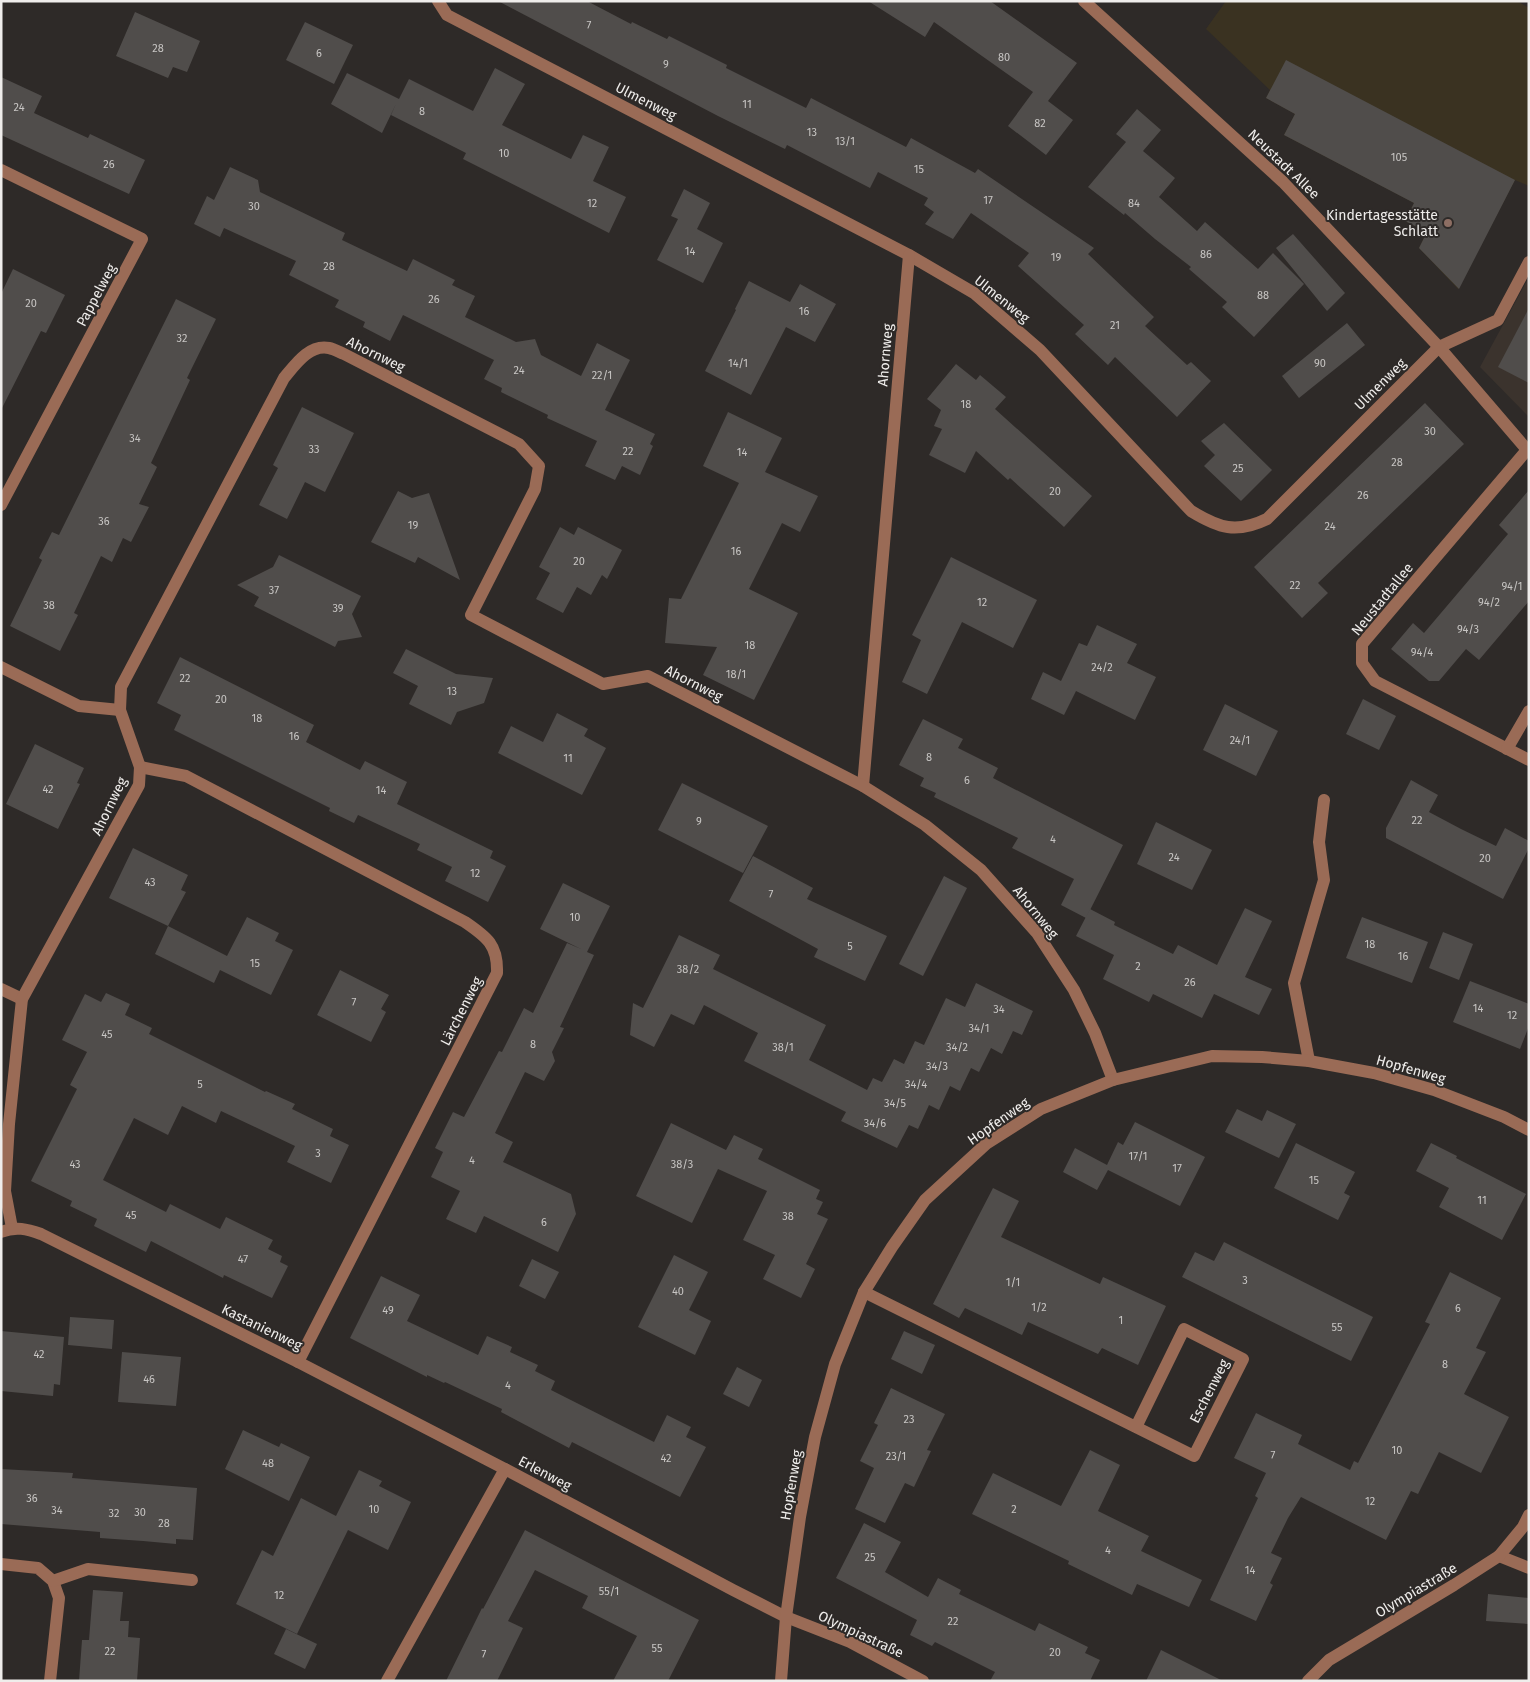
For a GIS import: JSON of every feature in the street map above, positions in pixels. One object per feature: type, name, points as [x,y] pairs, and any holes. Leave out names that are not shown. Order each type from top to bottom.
[{"type":"street","name":"Ulmenweg","points":[[438,1],[447,15],[909,255],[974,293],[1040,350],[1191,511],[1208,522],[1229,528],[1251,527],[1267,519],[1439,347]]},
{"type":"street","name":"Neustadt Allee","points":[[1084,1],[1283,182],[1439,347],[1528,451]]},
{"type":"street","name":"Pappelweg","points":[[1,170],[142,239],[1,505]]},
{"type":"street","name":"Ahornweg","points":[[863,786],[909,255]]},
{"type":"street","points":[[1439,347],[1498,320],[1529,262]]},
{"type":"street","name":"Ahornweg","points":[[7,1230],[5,1191],[9,1124],[22,999],[139,786],[140,767],[120,710],[120,688],[284,378],[299,360],[313,350],[328,348],[344,354],[519,444],[539,466],[535,489],[471,614],[603,684],[648,676],[863,786],[924,825],[980,870],[1037,933],[1074,990],[1095,1033],[1113,1080]]},
{"type":"street","name":"Neustadtallee","points":[[1528,451],[1362,644],[1362,663],[1375,681],[1529,760]]},
{"type":"street","points":[[1,667],[79,706],[120,710]]},
{"type":"street","points":[[1507,749],[1529,711]]},
{"type":"street","name":"Lärchenweg","points":[[140,767],[186,776],[465,922],[482,934],[491,944],[498,958],[497,973],[298,1362]]},
{"type":"street","points":[[1309,1061],[1294,983],[1324,880],[1319,842],[1324,800]]},
{"type":"street","points":[[1,990],[22,999]]},
{"type":"street","name":"Hopfenweg","points":[[781,1681],[786,1617],[800,1516],[815,1437],[835,1364],[864,1292],[892,1247],[925,1200],[986,1144],[1041,1109],[1113,1080],[1212,1056],[1262,1057],[1309,1061],[1374,1073],[1434,1090],[1504,1117],[1529,1130]]},
{"type":"street","name":"Kastanienweg","points":[[7,1230],[26,1229],[41,1234],[505,1468]]},
{"type":"street","name":"Eschenweg","points":[[864,1292],[1136,1428],[1194,1456],[1242,1358],[1184,1329],[1136,1428]]},
{"type":"street","name":"Erlenweg","points":[[387,1681],[505,1468],[786,1617]]},
{"type":"street","name":"Olympiastraße","points":[[1308,1681],[1329,1660],[1499,1556],[1523,1527],[1529,1515]]},
{"type":"street","points":[[1499,1556],[1529,1568]]},
{"type":"street","points":[[1,1564],[38,1568],[53,1581],[59,1598],[50,1681]]},
{"type":"street","points":[[53,1581],[88,1569],[192,1580]]},
{"type":"street","name":"Olympiastraße","points":[[786,1617],[850,1642],[922,1681]]},
{"type":"shaded area","points":[[1226,1],[1517,1],[1529,8],[1529,186],[1515,180],[1458,289],[1419,248],[1427,232],[1405,221],[1414,203],[1284,135],[1295,114],[1266,98],[1270,90],[1206,29]]},
{"type":"shaded area","points":[[1529,277],[1529,417],[1480,367]]},
{"type":"building","points":[[498,1],[587,1],[631,24],[632,22],[667,39],[669,36],[727,65],[726,68],[806,108],[811,98],[906,147],[911,138],[975,173],[978,169],[1094,248],[1088,254],[1154,317],[1145,326],[1187,365],[1191,362],[1211,381],[1177,417],[1115,357],[1108,365],[1075,334],[1084,325],[1018,266],[1029,253],[971,213],[953,239],[925,224],[934,212],[924,205],[928,198],[878,172],[870,188],[787,145],[785,149],[718,116]]},
{"type":"building","points":[[868,1],[990,1],[1077,63],[1048,101],[1073,120],[1046,155],[1008,126],[1033,92],[934,22],[925,37]]},
{"type":"building","points":[[135,12],[200,41],[187,72],[173,67],[168,78],[116,56]]},
{"type":"building","points":[[305,22],[353,45],[334,84],[286,60]]},
{"type":"building","points":[[1286,60],[1515,180],[1459,289],[1419,248],[1427,232],[1405,221],[1414,203],[1284,135],[1295,114],[1266,98]]},
{"type":"building","points":[[495,68],[525,84],[502,125],[571,159],[583,135],[609,147],[593,181],[626,197],[609,233],[463,159],[466,153],[391,115],[396,104],[382,133],[331,104],[347,73],[399,99],[409,79],[473,111]]},
{"type":"building","points":[[1,77],[42,96],[34,113],[88,138],[90,134],[145,160],[129,194],[1,135]]},
{"type":"building","points":[[1137,109],[1161,130],[1143,151],[1175,178],[1159,197],[1197,231],[1205,222],[1258,269],[1273,253],[1304,284],[1254,337],[1222,307],[1227,302],[1189,269],[1191,267],[1125,213],[1124,215],[1088,187],[1126,142],[1116,134]]},
{"type":"building","points":[[230,167],[258,180],[260,192],[345,233],[342,240],[407,271],[413,259],[455,280],[452,285],[475,296],[465,317],[516,342],[535,339],[541,355],[581,376],[597,343],[630,360],[605,410],[655,434],[650,444],[653,446],[640,475],[622,466],[615,480],[585,466],[597,441],[547,418],[548,415],[501,392],[502,388],[484,379],[494,360],[403,315],[390,341],[363,327],[365,322],[335,307],[339,300],[289,275],[296,261],[224,228],[220,237],[194,224],[207,196],[214,200]]},
{"type":"building","points":[[684,189],[710,203],[697,229],[723,243],[703,283],[657,260],[678,219],[671,216]]},
{"type":"building","points":[[1293,234],[1345,293],[1327,311],[1276,248]]},
{"type":"building","points":[[13,269],[65,295],[46,333],[41,331],[1,410],[1,294]]},
{"type":"building","points":[[749,281],[790,302],[800,284],[836,304],[815,342],[786,327],[751,395],[705,371]]},
{"type":"building","points":[[176,299],[216,319],[187,378],[190,380],[151,463],[157,467],[139,504],[149,507],[131,542],[123,538],[112,562],[101,556],[74,613],[78,615],[60,651],[10,626],[42,560],[39,558],[52,532],[59,535]]},
{"type":"building","points":[[1529,308],[1529,383],[1498,367]]},
{"type":"building","points":[[1347,323],[1365,345],[1299,398],[1282,376]]},
{"type":"building","points":[[956,364],[976,380],[980,375],[1006,397],[995,409],[1092,496],[1064,527],[1010,478],[1008,480],[976,451],[965,473],[929,455],[942,429],[934,426],[941,410],[927,399]]},
{"type":"building","points":[[1425,403],[1464,444],[1318,583],[1328,593],[1302,618],[1254,567]]},
{"type":"building","points":[[302,407],[354,433],[325,492],[305,482],[287,519],[259,505],[278,468],[273,465]]},
{"type":"building","points":[[728,412],[782,438],[765,472],[818,496],[800,532],[782,523],[749,589],[798,613],[754,700],[703,675],[717,647],[665,643],[669,598],[681,599],[739,483],[703,466]]},
{"type":"building","points":[[1224,423],[1272,470],[1241,501],[1204,466],[1215,455],[1201,441]]},
{"type":"building","points":[[1529,490],[1529,601],[1479,660],[1466,649],[1439,681],[1429,681],[1391,649],[1413,623],[1424,633],[1508,534],[1499,525]]},
{"type":"building","points":[[398,491],[412,498],[429,493],[460,580],[418,557],[415,563],[371,542]]},
{"type":"building","points":[[560,527],[574,535],[578,527],[622,550],[607,579],[602,575],[591,595],[577,587],[563,613],[536,599],[550,573],[539,567]]},
{"type":"building","points":[[279,555],[361,596],[352,614],[362,637],[338,641],[335,647],[254,606],[259,597],[237,585],[273,567]]},
{"type":"building","points":[[951,557],[1037,600],[1013,648],[962,622],[927,694],[902,682],[921,640],[912,635]]},
{"type":"building","points":[[1097,625],[1137,644],[1127,663],[1156,677],[1135,720],[1076,691],[1064,715],[1031,699],[1043,672],[1061,681],[1079,643],[1087,646]]},
{"type":"building","points":[[406,649],[456,674],[493,678],[484,703],[457,712],[451,725],[409,704],[418,686],[393,673]]},
{"type":"building","points":[[180,657],[314,725],[306,742],[360,770],[365,761],[407,782],[397,804],[493,851],[490,858],[506,866],[488,902],[445,881],[452,867],[417,850],[420,844],[358,815],[354,823],[329,811],[330,808],[174,730],[181,715],[157,703]]},
{"type":"building","points":[[1363,699],[1396,716],[1379,750],[1346,734]]},
{"type":"building","points":[[1225,704],[1278,731],[1256,776],[1203,750]]},
{"type":"building","points":[[557,713],[588,729],[584,736],[606,748],[582,795],[498,753],[511,726],[543,742]]},
{"type":"building","points":[[923,719],[963,739],[958,748],[998,768],[993,778],[1123,845],[1086,918],[1061,905],[1074,879],[1012,848],[1018,838],[934,797],[936,793],[920,786],[924,778],[899,765]]},
{"type":"building","points":[[35,744],[84,768],[77,783],[80,784],[58,829],[6,804]]},
{"type":"building","points":[[1411,780],[1438,795],[1429,812],[1461,829],[1496,846],[1505,828],[1529,841],[1529,848],[1503,899],[1386,838],[1386,828]]},
{"type":"building","points":[[682,783],[768,826],[743,873],[658,830]]},
{"type":"building","points":[[1156,822],[1212,850],[1192,890],[1137,864]]},
{"type":"building","points":[[133,848],[188,875],[181,890],[186,892],[168,926],[109,898]]},
{"type":"building","points":[[753,856],[813,888],[807,899],[887,936],[865,981],[814,957],[818,949],[729,901]]},
{"type":"building","points":[[944,876],[967,888],[923,976],[899,964]]},
{"type":"building","points":[[563,883],[610,906],[587,952],[594,955],[560,1027],[564,1028],[552,1052],[555,1061],[544,1081],[525,1072],[495,1133],[513,1142],[503,1162],[571,1194],[576,1214],[558,1252],[484,1216],[476,1233],[446,1219],[460,1191],[431,1177],[443,1152],[435,1148],[453,1112],[464,1117],[499,1051],[502,1052],[524,1008],[533,1013],[567,943],[581,949],[540,929]]},
{"type":"building","points":[[1245,908],[1272,921],[1245,977],[1272,989],[1259,1015],[1214,994],[1202,1018],[1153,994],[1149,1002],[1103,979],[1114,955],[1076,936],[1090,909],[1115,922],[1114,925],[1173,954],[1178,945],[1217,965]]},
{"type":"building","points":[[247,917],[279,933],[275,941],[293,950],[271,995],[220,970],[214,983],[155,954],[168,926],[227,956]]},
{"type":"building","points":[[1362,917],[1428,942],[1412,983],[1346,958]]},
{"type":"building","points":[[1443,932],[1473,944],[1459,980],[1429,968]]},
{"type":"building","points":[[679,935],[720,955],[713,969],[826,1025],[809,1060],[867,1090],[873,1078],[882,1082],[894,1059],[904,1064],[915,1041],[924,1045],[946,998],[965,1007],[976,983],[1033,1011],[1022,1035],[1013,1031],[1002,1054],[991,1048],[979,1072],[971,1068],[960,1091],[950,1086],[939,1110],[929,1105],[918,1129],[909,1125],[897,1148],[841,1121],[846,1112],[744,1061],[758,1033],[704,1005],[694,1025],[671,1014],[654,1047],[630,1035],[633,1003],[643,1008]]},
{"type":"building","points":[[340,970],[389,995],[381,1009],[386,1012],[371,1042],[317,1015]]},
{"type":"building","points":[[1470,981],[1529,1004],[1529,1026],[1520,1049],[1453,1022]]},
{"type":"building","points":[[106,993],[130,1004],[125,1015],[152,1028],[149,1034],[265,1092],[295,1104],[292,1109],[333,1129],[330,1136],[349,1145],[331,1183],[287,1162],[295,1146],[221,1111],[216,1123],[182,1106],[168,1135],[134,1118],[103,1180],[166,1212],[170,1204],[220,1229],[226,1217],[273,1240],[268,1249],[282,1256],[280,1262],[288,1266],[272,1298],[224,1275],[223,1278],[151,1241],[146,1252],[94,1226],[97,1219],[70,1206],[72,1201],[31,1181],[77,1089],[70,1085],[87,1052],[62,1040],[85,994],[101,1002]]},
{"type":"building","points":[[1237,1109],[1262,1121],[1267,1110],[1296,1124],[1279,1158],[1225,1132]]},
{"type":"building","points":[[1135,1122],[1205,1157],[1180,1206],[1108,1170],[1097,1190],[1063,1172],[1075,1148],[1107,1165],[1118,1142],[1123,1145]]},
{"type":"building","points":[[671,1123],[726,1150],[734,1135],[763,1149],[758,1159],[820,1190],[816,1199],[823,1202],[817,1214],[828,1219],[806,1264],[815,1269],[801,1298],[763,1279],[775,1255],[743,1240],[767,1191],[718,1169],[692,1223],[636,1196]]},
{"type":"building","points":[[1296,1143],[1355,1172],[1344,1193],[1350,1196],[1338,1220],[1274,1188]]},
{"type":"building","points":[[1431,1143],[1526,1194],[1502,1240],[1439,1207],[1449,1188],[1416,1171]]},
{"type":"building","points":[[993,1188],[1019,1201],[1001,1237],[1100,1284],[1103,1277],[1166,1306],[1138,1365],[1102,1348],[1098,1354],[1028,1322],[1022,1335],[965,1308],[959,1318],[933,1304]]},
{"type":"building","points":[[1224,1242],[1373,1317],[1351,1361],[1182,1277],[1195,1252],[1214,1261]]},
{"type":"building","points":[[674,1255],[708,1272],[689,1310],[711,1321],[695,1355],[638,1327]]},
{"type":"building","points":[[532,1259],[559,1272],[545,1299],[519,1286]]},
{"type":"building","points":[[1450,1272],[1501,1298],[1476,1348],[1486,1352],[1464,1394],[1509,1417],[1481,1473],[1439,1452],[1418,1494],[1411,1491],[1386,1540],[1301,1497],[1288,1518],[1271,1553],[1282,1558],[1270,1583],[1273,1585],[1256,1621],[1210,1600],[1258,1498],[1255,1496],[1266,1473],[1234,1458],[1256,1413],[1302,1435],[1298,1444],[1350,1470],[1354,1461],[1358,1463],[1430,1324],[1425,1322]]},
{"type":"building","points":[[381,1276],[420,1295],[407,1321],[478,1355],[487,1336],[512,1347],[510,1352],[538,1365],[535,1371],[555,1381],[551,1390],[654,1442],[667,1415],[691,1427],[686,1437],[706,1447],[680,1497],[572,1442],[569,1448],[501,1412],[502,1409],[445,1382],[427,1375],[427,1377],[350,1338]]},
{"type":"building","points":[[70,1317],[114,1320],[112,1349],[68,1345]]},
{"type":"building","points":[[1,1331],[64,1337],[60,1385],[54,1384],[53,1396],[1,1391]]},
{"type":"building","points":[[904,1331],[935,1345],[922,1374],[891,1359]]},
{"type":"building","points":[[122,1352],[181,1357],[176,1406],[118,1402]]},
{"type":"building","points":[[737,1367],[762,1380],[749,1407],[723,1394]]},
{"type":"building","points":[[891,1388],[945,1414],[927,1450],[931,1451],[914,1487],[905,1483],[885,1523],[855,1509],[874,1468],[860,1461],[878,1425],[874,1423]]},
{"type":"building","points":[[243,1430],[279,1447],[281,1443],[310,1457],[289,1501],[225,1469]]},
{"type":"building","points":[[1090,1450],[1120,1465],[1098,1511],[1149,1536],[1141,1551],[1202,1580],[1189,1607],[1137,1584],[1132,1595],[1068,1564],[1069,1561],[972,1514],[993,1473],[1061,1506]]},
{"type":"building","points":[[1,1469],[73,1473],[72,1478],[197,1488],[193,1540],[176,1539],[176,1544],[100,1538],[100,1532],[1,1524]]},
{"type":"building","points":[[359,1470],[382,1481],[379,1486],[411,1502],[388,1550],[348,1530],[297,1634],[236,1604],[262,1550],[273,1556],[301,1498],[336,1516]]},
{"type":"building","points":[[864,1523],[901,1542],[885,1572],[928,1597],[938,1578],[961,1590],[959,1594],[1035,1631],[1039,1623],[1088,1647],[1085,1653],[1100,1660],[1090,1681],[990,1681],[995,1672],[935,1642],[932,1646],[910,1635],[917,1620],[836,1578]]},
{"type":"building","points":[[525,1530],[699,1620],[668,1681],[613,1681],[637,1636],[582,1608],[588,1596],[535,1570],[508,1621],[523,1628],[497,1681],[446,1681],[482,1608]]},
{"type":"building","points":[[93,1590],[123,1592],[120,1621],[129,1621],[128,1637],[140,1638],[137,1681],[79,1681],[82,1640],[89,1640]]},
{"type":"building","points":[[1488,1594],[1529,1598],[1529,1624],[1486,1621]]},
{"type":"building","points":[[286,1629],[317,1644],[305,1669],[274,1654]]},
{"type":"building","points":[[1161,1650],[1223,1681],[1146,1681]]},
{"type":"place","name":"Kindertagesstätte Schlatt","points":[[1448,223]]}]
